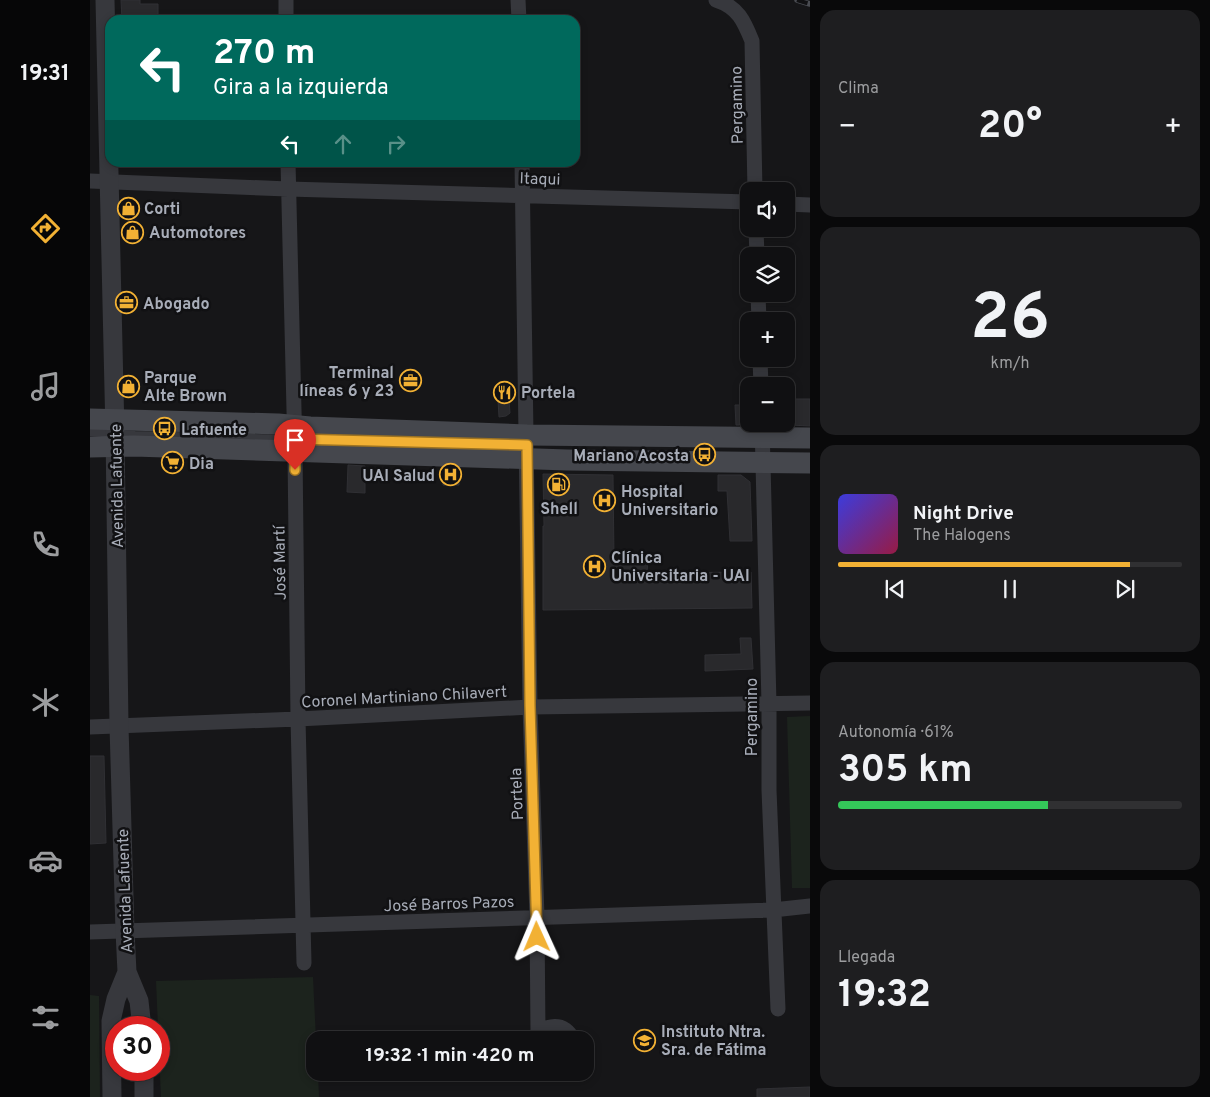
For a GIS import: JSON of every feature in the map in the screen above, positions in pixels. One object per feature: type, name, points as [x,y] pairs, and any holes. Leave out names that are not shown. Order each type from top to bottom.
[{"type":"main road","points":[[91,432],[115,433],[278,424],[294,438],[529,446],[567,460],[763,446],[810,438]]},
{"type":"main road","points":[[763,446],[810,463]]},
{"type":"street","name":"Avenida Lafuente","points":[[105,0],[105,15]]},
{"type":"street","points":[[286,0],[286,15]]},
{"type":"street","points":[[518,0],[519,15]]},
{"type":"street","name":"Pergamino","points":[[716,0],[728,4],[744,20],[752,42],[754,182]]},
{"type":"street","name":"Avenida Lafuente","points":[[109,167],[119,726],[125,931],[127,972],[139,1001],[141,1016]]},
{"type":"street","name":"José Martí","points":[[288,167],[304,963]]},
{"type":"street","name":"Portela","points":[[522,167],[529,446],[530,706],[537,917],[536,1031]]},
{"type":"street","name":"Itaqui","points":[[90,181],[288,189],[740,202]]},
{"type":"street","points":[[795,204],[810,205]]},
{"type":"street","name":"Pergamino","points":[[763,446],[769,704],[768,790],[778,1009]]},
{"type":"street","name":"Coronel Martiniano Chilavert","points":[[90,727],[298,719],[530,706],[810,703]]},
{"type":"street","name":"José Barros Pazos","points":[[90,932],[773,910],[810,906]]},
{"type":"street","name":"Avenida Lafuente","points":[[112,1097],[111,1021],[116,999],[127,972]]},
{"type":"street","name":"Portela","points":[[543,1031],[549,1026],[555,1026],[567,1031]]},
{"type":"street","points":[[144,1081],[144,1097]]},
{"type":"shaded area","points":[[810,716],[810,888],[792,888],[787,717]]},
{"type":"shaded area","points":[[313,977],[316,1031],[306,1031],[306,1081],[318,1081],[319,1097],[161,1097],[160,1081],[170,1081],[170,1016],[158,1016],[156,981]]},
{"type":"shaded area","points":[[90,995],[99,996],[100,1097],[90,1097]]},
{"type":"building","points":[[121,0],[140,0],[140,4],[158,4],[158,15],[122,15]]},
{"type":"building","name":"Corti","points":[[121,200],[135,200],[135,216],[121,216]]},
{"type":"building","points":[[795,399],[810,399],[810,426],[795,425]]},
{"type":"building","points":[[498,400],[509,400],[510,413],[506,416],[499,417]]},
{"type":"building","points":[[735,405],[740,405],[740,424],[736,425]]},
{"type":"building","points":[[348,465],[365,466],[365,493],[347,492]]},
{"type":"building","name":"UAI Salud","points":[[443,468],[459,469],[459,485],[443,485]]},
{"type":"building","name":"Clínica Universitaria - UAI","points":[[543,474],[613,475],[614,559],[648,558],[647,573],[751,572],[752,608],[543,610]]},
{"type":"building","points":[[718,475],[741,475],[750,482],[752,541],[730,541],[727,491],[718,491]]},
{"type":"building","points":[[740,638],[751,638],[753,669],[705,671],[705,655],[741,654]]},
{"type":"building","points":[[90,756],[104,756],[106,843],[90,844]]},
{"type":"building","points":[[810,1087],[810,1097],[757,1097],[757,1089]]},
{"type":"railway","points":[[797,0],[810,4]]},
{"type":"place","name":"Corti","points":[[128,208]]},
{"type":"place","name":"Automotores","points":[[133,232]]},
{"type":"place","name":"Abogado","points":[[127,303]]},
{"type":"place","name":"Terminal líneas 6 y 23","points":[[410,381]]},
{"type":"place","name":"Parque Alte Brown","points":[[128,386]]},
{"type":"place","name":"Portela","points":[[505,392]]},
{"type":"place","name":"Lafuente","points":[[165,429]]},
{"type":"place","name":"Mariano Acosta","points":[[705,455]]},
{"type":"place","name":"Dia","points":[[173,463]]},
{"type":"place","name":"UAI Salud","points":[[451,475]]},
{"type":"place","name":"Shell","points":[[559,484]]},
{"type":"place","name":"Hospital Universitario","points":[[605,500]]},
{"type":"place","name":"Clínica Universitaria - UAI","points":[[595,566]]},
{"type":"place","name":"Instituto Ntra. Sra. de Fátima","points":[[645,1040]]},
{"type":"route","points":[[295,470],[295,439],[506,446],[527,445],[530,706],[537,937]]}]
